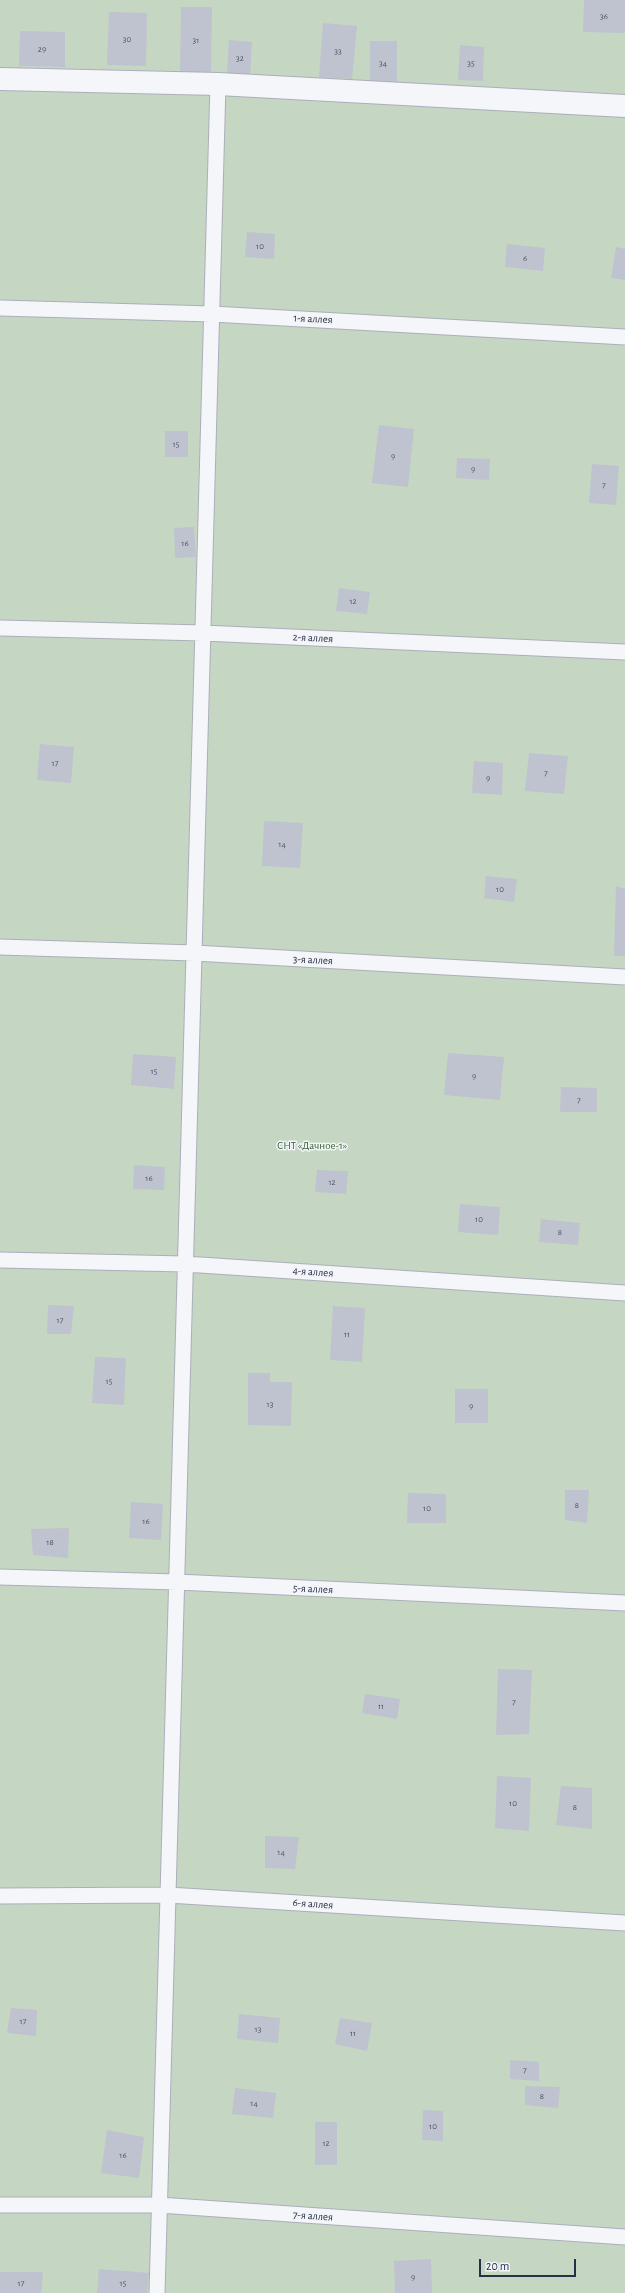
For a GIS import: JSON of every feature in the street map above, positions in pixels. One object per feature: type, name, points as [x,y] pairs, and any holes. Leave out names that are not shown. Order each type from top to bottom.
[{"type":"street","points":[[0,79],[218,84],[625,106]]},
{"type":"lane","points":[[157,2293],[218,84]]},
{"type":"lane","name":"1-я аллея","points":[[0,308],[212,314],[625,337]]},
{"type":"lane","name":"2-я аллея","points":[[0,628],[203,633],[625,652]]},
{"type":"lane","name":"3-я аллея","points":[[0,947],[194,953],[625,977]]},
{"type":"lane","name":"4-я аллея","points":[[0,1260],[185,1264],[625,1293]]},
{"type":"lane","name":"5-я аллея","points":[[0,1577],[177,1582],[625,1603]]},
{"type":"lane","name":"6-я аллея","points":[[0,1896],[168,1895],[625,1923]]},
{"type":"lane","name":"7-я аллея","points":[[0,2205],[159,2205],[625,2237]]},
{"type":"green space","name":"СНТ «Дачное-1»","points":[[0,0],[625,0],[625,2293],[0,2293]]},
{"type":"building","points":[[584,0],[625,0],[625,33],[583,32]]},
{"type":"building","points":[[181,7],[212,7],[211,74],[180,73]]},
{"type":"building","points":[[109,12],[147,13],[146,66],[107,65]]},
{"type":"building","points":[[323,23],[357,26],[352,79],[319,77]]},
{"type":"building","points":[[20,31],[65,32],[65,67],[19,66]]},
{"type":"building","points":[[229,40],[252,42],[250,76],[227,75]]},
{"type":"building","points":[[370,41],[397,41],[397,85],[370,84]]},
{"type":"building","points":[[460,45],[484,47],[483,81],[458,80]]},
{"type":"building","points":[[247,232],[275,234],[274,259],[245,257]]},
{"type":"building","points":[[507,244],[545,248],[543,271],[505,267]]},
{"type":"building","points":[[616,247],[625,249],[625,280],[611,278]]},
{"type":"building","points":[[379,425],[414,429],[408,487],[372,483]]},
{"type":"building","points":[[165,431],[188,431],[188,457],[165,457]]},
{"type":"building","points":[[457,458],[490,459],[489,480],[456,478]]},
{"type":"building","points":[[592,464],[619,466],[616,505],[589,503]]},
{"type":"building","points":[[194,527],[196,557],[175,558],[174,528]]},
{"type":"building","points":[[339,588],[370,592],[367,614],[336,611]]},
{"type":"building","points":[[40,744],[74,747],[71,783],[37,780]]},
{"type":"building","points":[[529,753],[568,756],[564,794],[525,791]]},
{"type":"building","points":[[474,761],[503,763],[502,795],[472,793]]},
{"type":"building","points":[[264,821],[303,823],[300,868],[262,866]]},
{"type":"building","points":[[486,876],[517,879],[514,902],[484,898]]},
{"type":"building","points":[[616,886],[625,889],[625,956],[614,956]]},
{"type":"building","points":[[448,1053],[504,1057],[500,1100],[444,1095]]},
{"type":"building","points":[[133,1054],[176,1057],[174,1089],[131,1085]]},
{"type":"building","points":[[561,1087],[597,1088],[597,1112],[560,1112]]},
{"type":"building","points":[[134,1165],[165,1167],[164,1190],[133,1189]]},
{"type":"building","points":[[317,1170],[348,1171],[346,1194],[315,1192]]},
{"type":"building","points":[[460,1204],[500,1207],[498,1235],[458,1232]]},
{"type":"building","points":[[541,1219],[580,1223],[578,1245],[539,1242]]},
{"type":"building","points":[[48,1305],[74,1306],[71,1334],[47,1334]]},
{"type":"building","points":[[333,1306],[365,1308],[362,1362],[330,1360]]},
{"type":"building","points":[[95,1357],[126,1358],[124,1405],[92,1403]]},
{"type":"building","points":[[248,1373],[270,1373],[270,1382],[292,1382],[291,1426],[248,1425]]},
{"type":"building","points":[[455,1389],[488,1389],[488,1423],[455,1423]]},
{"type":"building","points":[[565,1490],[589,1490],[587,1523],[565,1520]]},
{"type":"building","points":[[408,1493],[446,1494],[446,1523],[407,1523]]},
{"type":"building","points":[[131,1502],[163,1504],[161,1540],[129,1538]]},
{"type":"building","points":[[69,1528],[68,1558],[33,1555],[31,1529]]},
{"type":"building","points":[[498,1669],[532,1670],[529,1734],[496,1735]]},
{"type":"building","points":[[365,1694],[400,1699],[397,1719],[362,1713]]},
{"type":"building","points":[[497,1776],[531,1778],[529,1831],[495,1828]]},
{"type":"building","points":[[561,1786],[592,1788],[592,1829],[556,1825]]},
{"type":"building","points":[[265,1836],[299,1837],[295,1869],[265,1868]]},
{"type":"building","points":[[11,2008],[37,2010],[36,2036],[7,2033]]},
{"type":"building","points":[[239,2014],[280,2018],[278,2043],[237,2039]]},
{"type":"building","points":[[340,2018],[372,2023],[367,2051],[335,2044]]},
{"type":"building","points":[[510,2060],[539,2062],[539,2081],[510,2079]]},
{"type":"building","points":[[525,2086],[560,2087],[558,2108],[525,2105]]},
{"type":"building","points":[[235,2088],[276,2093],[273,2118],[232,2114]]},
{"type":"building","points":[[423,2110],[443,2111],[443,2141],[422,2140]]},
{"type":"building","points":[[315,2122],[337,2122],[337,2165],[315,2165]]},
{"type":"building","points":[[107,2130],[144,2137],[139,2178],[101,2173]]},
{"type":"building","points":[[431,2259],[432,2293],[395,2293],[394,2261]]},
{"type":"building","points":[[99,2269],[149,2273],[147,2293],[97,2293]]},
{"type":"building","points":[[0,2272],[43,2272],[41,2293],[0,2293]]}]
